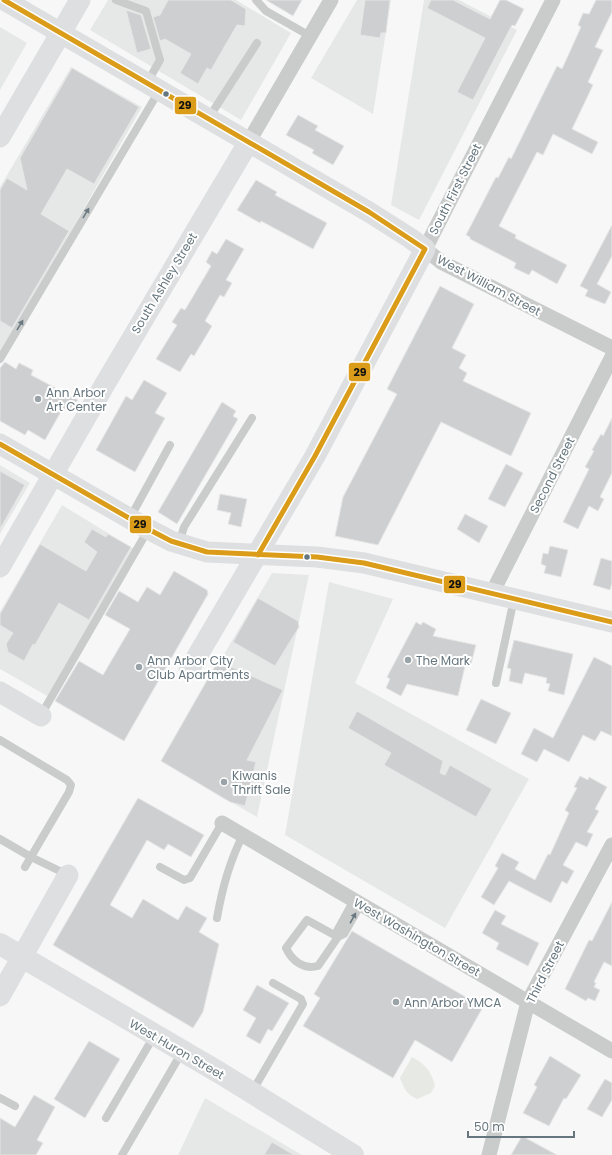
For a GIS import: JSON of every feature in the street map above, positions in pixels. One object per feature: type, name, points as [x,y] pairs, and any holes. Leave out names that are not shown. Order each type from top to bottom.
[{"type":"main road","name":"West Huron Street","points":[[0,944],[252,1092],[353,1155]]},
{"type":"street","name":"West William Street","points":[[4,0],[60,34],[369,212],[410,238],[441,262],[612,348]]},
{"type":"street","points":[[0,137],[80,0]]},
{"type":"street","name":"South Ashley Street","points":[[0,567],[52,474],[331,0]]},
{"type":"street","name":"South First Street","points":[[189,670],[315,456],[425,249],[553,0]]},
{"type":"street","name":"Second Street","points":[[492,593],[612,356]]},
{"type":"street","points":[[0,444],[148,529],[179,544],[206,552],[317,557],[364,563],[612,622]]},
{"type":"street","points":[[0,692],[40,716]]},
{"type":"street","name":"West Washington Street","points":[[222,823],[612,1051]]},
{"type":"street","name":"Third Street","points":[[489,1155],[528,1002],[612,845]]},
{"type":"street","points":[[0,996],[68,876]]},
{"type":"lane","points":[[0,359],[153,87],[160,60],[146,11],[116,0]]},
{"type":"lane","points":[[256,0],[266,11],[310,36]]},
{"type":"lane","points":[[208,119],[257,43]]},
{"type":"lane","points":[[179,544],[184,527],[252,418]]},
{"type":"lane","points":[[130,519],[170,445]]},
{"type":"lane","points":[[40,716],[148,529]]},
{"type":"lane","points":[[496,683],[514,598]]},
{"type":"lane","points":[[0,740],[67,780],[70,785],[70,792],[25,867]]},
{"type":"lane","points":[[160,868],[184,880],[190,878],[222,823]]},
{"type":"lane","points":[[217,918],[222,887],[234,851],[243,835]]},
{"type":"lane","points":[[0,839],[68,876]]},
{"type":"lane","points":[[338,937],[307,920],[286,948],[290,958],[304,966],[312,968],[318,966],[338,937],[337,930],[357,902]]},
{"type":"lane","points":[[252,1092],[303,1004],[301,999],[273,983]]},
{"type":"lane","points":[[106,1118],[154,1035]]},
{"type":"lane","points":[[122,1155],[183,1051]]},
{"type":"lane","points":[[0,1098],[15,1106]]},
{"type":"shaded area","points":[[108,0],[236,0],[291,33],[241,120],[90,30]]},
{"type":"shaded area","points":[[357,0],[391,0],[373,114],[311,78]]},
{"type":"shaded area","points":[[424,0],[459,0],[517,30],[419,220],[391,205]]},
{"type":"shaded area","points":[[0,27],[27,43],[0,90]]},
{"type":"shaded area","points":[[71,67],[142,107],[0,355],[0,187]]},
{"type":"shaded area","points":[[0,465],[30,483],[0,534]]},
{"type":"shaded area","points":[[62,505],[134,549],[49,697],[0,669],[0,612]]},
{"type":"shaded area","points":[[272,573],[309,575],[257,817],[161,761]]},
{"type":"shaded area","points":[[329,582],[393,599],[355,683],[529,779],[445,928],[285,835]]},
{"type":"shaded area","points":[[412,1057],[427,1068],[432,1076],[435,1086],[431,1093],[417,1099],[410,1095],[400,1078]]},
{"type":"shaded area","points":[[205,1098],[302,1155],[178,1155]]},
{"type":"building","points":[[168,0],[231,0],[246,9],[245,26],[237,25],[211,70],[207,68],[198,84],[180,73],[191,54],[165,39],[160,41],[153,17],[160,15]]},
{"type":"building","points":[[266,0],[302,0],[293,16]]},
{"type":"building","points":[[365,0],[390,0],[386,33],[381,33],[380,38],[360,35]]},
{"type":"building","points":[[431,0],[453,0],[490,19],[500,0],[506,0],[524,9],[515,26],[512,25],[473,100],[457,92],[485,38],[427,8]]},
{"type":"building","points":[[596,0],[612,0],[612,12],[595,47],[603,50],[588,82],[593,85],[572,129],[598,142],[592,154],[553,134],[543,155],[537,152],[499,226],[516,235],[515,238],[567,265],[557,284],[532,270],[529,275],[514,268],[516,263],[470,239],[470,237],[466,235],[496,177],[498,178],[509,157],[511,159],[557,66],[562,69],[581,27],[578,25],[583,13],[589,14]]},
{"type":"building","points":[[126,10],[141,15],[151,49],[137,53]]},
{"type":"building","points":[[72,68],[139,107],[94,184],[67,169],[41,214],[69,231],[12,328],[0,321],[0,190],[7,178],[27,190],[20,158]]},
{"type":"building","points":[[298,115],[318,126],[315,130],[344,146],[333,165],[312,153],[314,150],[286,135]]},
{"type":"building","points":[[256,180],[277,192],[275,195],[327,223],[313,249],[237,210]]},
{"type":"building","points":[[612,225],[612,256],[597,284],[611,292],[605,304],[585,296],[588,290],[580,286]]},
{"type":"building","points":[[226,239],[244,249],[226,280],[232,283],[224,297],[220,295],[205,321],[212,326],[194,356],[191,354],[180,372],[156,359],[177,325],[172,322],[181,308],[185,310],[211,266],[206,262],[212,251],[217,254]]},
{"type":"building","points":[[440,286],[474,304],[452,348],[466,355],[459,368],[467,373],[463,381],[531,413],[511,456],[441,422],[378,545],[335,536],[343,497],[397,394],[387,389]]},
{"type":"building","name":"Ann Arbor Art Center","points":[[5,362],[16,369],[19,363],[33,370],[31,375],[78,400],[68,411],[63,408],[45,440],[28,430],[25,435],[0,421],[0,368]]},
{"type":"building","points":[[144,380],[167,393],[155,413],[165,418],[135,472],[96,450],[126,396],[132,400]]},
{"type":"building","points":[[222,402],[236,411],[233,416],[238,419],[177,524],[158,512]]},
{"type":"building","points":[[612,418],[612,473],[600,497],[604,499],[598,511],[589,506],[578,529],[563,522],[589,469],[585,467],[594,451],[592,450],[601,434],[603,436]]},
{"type":"building","points":[[506,464],[523,473],[505,507],[488,499]]},
{"type":"building","points":[[0,471],[25,485],[0,529]]},
{"type":"building","points":[[220,494],[247,499],[241,527],[228,524],[231,513],[217,510]]},
{"type":"building","points":[[465,514],[488,526],[479,543],[457,529]]},
{"type":"building","points":[[92,529],[106,537],[108,534],[131,547],[89,620],[59,603],[24,661],[8,652],[6,644],[13,633],[0,625],[0,614],[40,544],[86,571],[97,552],[84,542]]},
{"type":"building","points":[[550,546],[568,550],[561,577],[544,573],[546,566],[541,564],[543,553],[548,554]]},
{"type":"building","points":[[601,558],[612,561],[612,583],[610,590],[593,585]]},
{"type":"building","name":"Ann Arbor City Club Apartments","points":[[174,571],[207,590],[208,594],[124,741],[55,701],[79,661],[103,675],[130,629],[105,615],[119,591],[138,602],[147,587],[160,595]]},
{"type":"building","points":[[258,598],[298,621],[299,627],[275,666],[233,642]]},
{"type":"building","points":[[416,622],[421,625],[423,622],[436,629],[433,636],[476,645],[471,664],[466,662],[458,696],[407,684],[401,696],[386,688],[390,679],[387,677]]},
{"type":"building","points":[[514,640],[573,654],[564,695],[548,691],[550,684],[546,683],[547,678],[525,673],[522,684],[509,681],[511,669],[507,668]]},
{"type":"building","points":[[594,657],[612,666],[612,736],[601,731],[595,741],[583,735],[569,762],[544,749],[537,762],[521,754],[534,728],[553,738]]},
{"type":"building","points":[[218,661],[283,690],[247,760],[256,762],[245,806],[230,802],[161,761]]},
{"type":"building","points":[[481,699],[511,713],[496,744],[466,730]]},
{"type":"building","points":[[357,711],[443,761],[440,773],[445,775],[450,765],[492,789],[476,817],[384,765],[391,753],[348,728]]},
{"type":"building","points":[[580,776],[588,780],[589,777],[607,787],[595,809],[599,811],[587,832],[593,834],[587,847],[576,842],[563,865],[574,871],[567,884],[562,881],[551,903],[509,881],[494,905],[481,897],[498,868],[495,866],[502,853],[519,862],[515,869],[535,880],[548,854],[550,855],[569,813],[565,810],[577,788],[574,787]]},
{"type":"building","points":[[138,798],[204,835],[191,857],[168,844],[164,850],[147,840],[110,905],[132,918],[143,899],[178,920],[186,906],[207,918],[199,932],[219,944],[203,1012],[193,1028],[53,945]]},
{"type":"building","points":[[612,902],[612,966],[604,962],[594,982],[596,983],[594,987],[600,990],[595,1001],[588,998],[586,1001],[565,989],[589,940],[592,941]]},
{"type":"building","points":[[495,910],[506,916],[501,924],[539,943],[528,966],[496,949],[499,943],[482,933]]},
{"type":"building","name":"Ann Arbor YMCA","points":[[352,931],[483,1007],[452,1062],[415,1040],[393,1078],[303,1026],[320,998],[314,994]]},
{"type":"building","points":[[257,985],[289,1003],[272,1031],[268,1029],[260,1044],[246,1036],[256,1018],[243,1010]]},
{"type":"building","points":[[89,1041],[120,1059],[85,1118],[54,1099]]},
{"type":"building","points":[[550,1056],[581,1075],[566,1099],[564,1098],[549,1126],[523,1113],[537,1087],[534,1085]]},
{"type":"building","points":[[605,1079],[612,1083],[612,1100],[602,1117],[587,1109]]},
{"type":"building","points":[[34,1095],[55,1107],[37,1140],[43,1143],[36,1155],[0,1155],[0,1118],[15,1127]]},
{"type":"building","points":[[522,1136],[557,1155],[511,1155]]},
{"type":"building","points":[[272,1142],[294,1155],[264,1155]]},
{"type":"transit line","name":"29","points":[[4,0],[369,212],[425,249],[315,456],[258,555]]},
{"type":"transit line","name":"29","points":[[0,444],[148,529],[171,541],[207,552],[317,557],[364,563],[612,622]]},
{"type":"place","name":"Ann Arbor Art Center","points":[[38,399]]},
{"type":"place","name":"The Mark","points":[[408,660]]},
{"type":"place","name":"Ann Arbor City Club Apartments","points":[[139,667]]},
{"type":"place","name":"Kiwanis Thrift Sale","points":[[224,782]]},
{"type":"place","name":"Ann Arbor YMCA","points":[[396,1002]]}]
